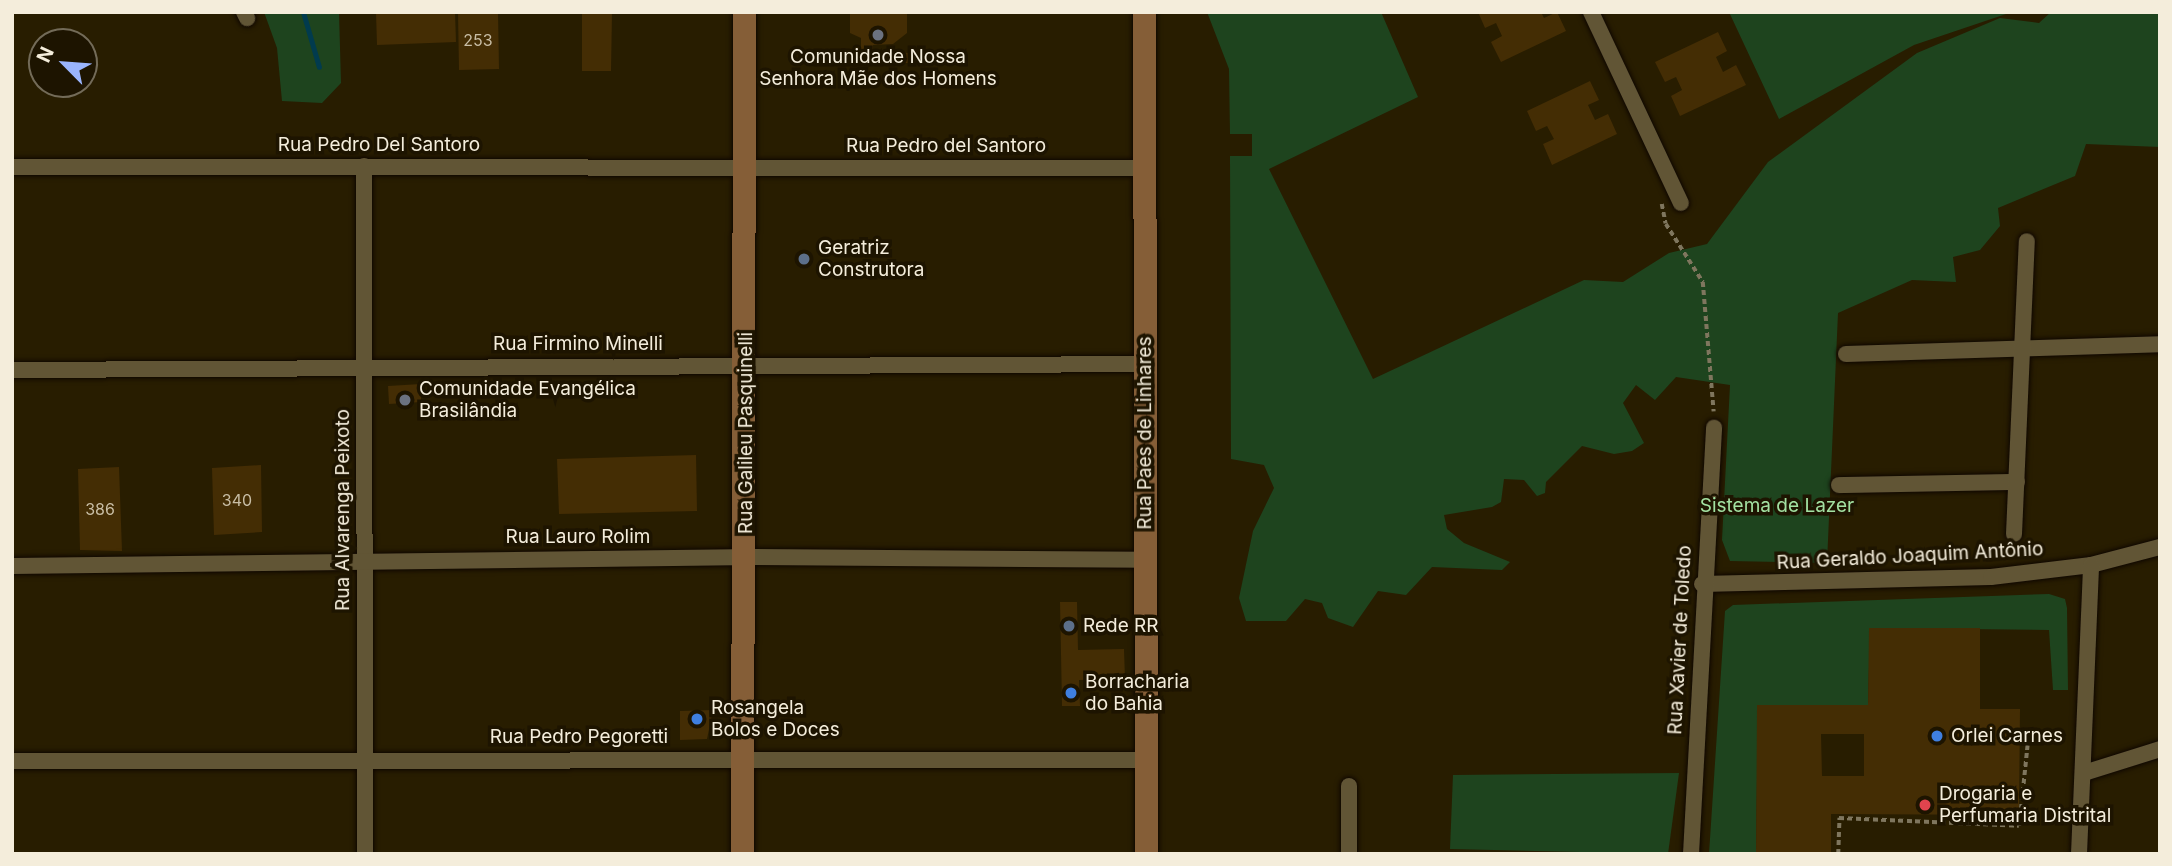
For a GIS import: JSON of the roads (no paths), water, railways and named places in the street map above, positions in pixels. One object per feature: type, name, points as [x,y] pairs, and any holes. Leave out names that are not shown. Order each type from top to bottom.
[{"type":"street","name":"Rua Galileu Pasquinelli","points":[[742,854],[746,365],[744,12]]},
{"type":"street","name":"Rua Paes de Linhares","points":[[1144,12],[1146,854]]},
{"type":"street","points":[[1591,12],[1681,202]]},
{"type":"street","name":"Rua Pedro Del Santoro","points":[[12,167],[745,165]]},
{"type":"street","name":"Rua Pedro del Santoro","points":[[745,165],[1146,168]]},
{"type":"street","name":"Rua Alvarenga Peixoto","points":[[364,166],[365,854]]},
{"type":"street","points":[[2014,534],[2027,241]]},
{"type":"street","points":[[1846,354],[2022,352],[2084,342],[2160,344]]},
{"type":"street","name":"Rua Firmino Minelli","points":[[12,370],[364,366],[1144,364]]},
{"type":"street","name":"Rua Xavier de Toledo","points":[[1691,854],[1702,584],[1714,428]]},
{"type":"street","points":[[1839,485],[2017,482]]},
{"type":"street","name":"Rua Geraldo Joaquim Antônio","points":[[1702,584],[1991,577],[2091,565],[2160,547]]},
{"type":"street","name":"Rua Lauro Rolim","points":[[12,566],[745,557],[1145,560]]},
{"type":"street","points":[[2079,854],[2091,565]]},
{"type":"street","points":[[2084,774],[2160,749]]},
{"type":"street","name":"Rua Pedro Pegoretti","points":[[12,761],[365,758],[1146,760]]},
{"type":"street","points":[[1349,786],[1349,854]]},
{"type":"waterway","points":[[303,12],[319,67]]},
{"type":"place","name":"Comunidade Nossa Senhora Mãe dos Homens","points":[[878,35]]},
{"type":"place","name":"Geratriz Construtora","points":[[804,259]]},
{"type":"place","name":"Comunidade Evangélica Brasilândia","points":[[405,400]]},
{"type":"place","name":"Rede RR","points":[[1069,626]]},
{"type":"place","name":"Borracharia do Bahia","points":[[1071,693]]},
{"type":"place","name":"Rosangela Bolos e Doces","points":[[697,719]]},
{"type":"place","name":"Orlei Carnes","points":[[1937,736]]},
{"type":"place","name":"Drogaria e Perfumaria Distrital","points":[[1925,805]]},
{"type":"park label","name":"Sistema de Lazer","points":[[1777,506]]}]
